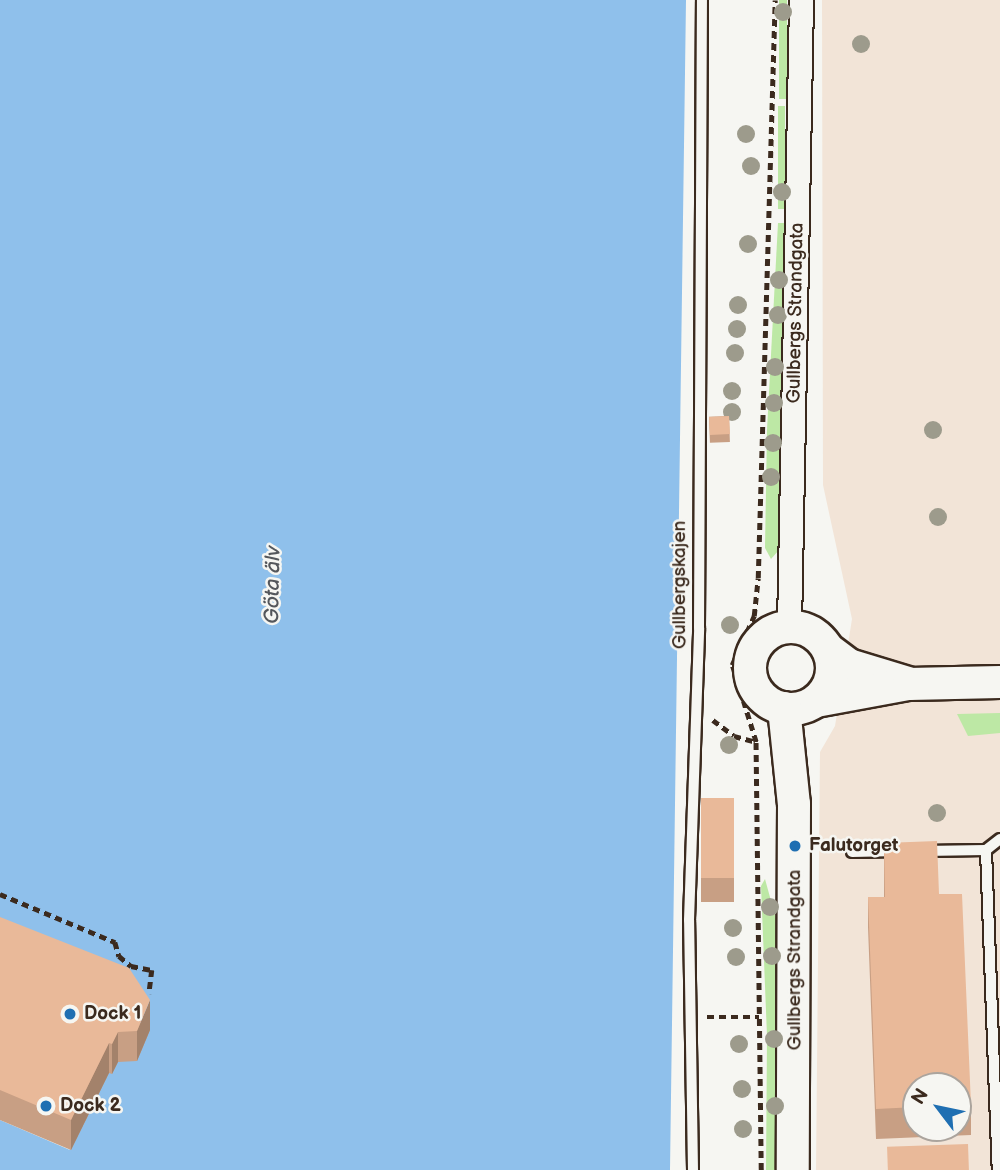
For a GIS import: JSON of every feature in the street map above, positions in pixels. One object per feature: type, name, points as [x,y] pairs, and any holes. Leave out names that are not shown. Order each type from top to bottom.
[{"type":"street","name":"Gullbergs Strandgata","points":[[789,626],[801,0]]},
{"type":"street","points":[[909,684],[849,665],[829,650],[816,634],[789,626],[760,640],[750,664],[760,695],[784,708],[909,684],[1000,682]]},
{"type":"street","points":[[816,701],[831,678],[829,650]]},
{"type":"street","name":"Gullbergs Strandgata","points":[[784,708],[794,804],[793,1170]]},
{"type":"lane","name":"Gullbergskajen","points":[[693,1170],[689,920],[696,713],[702,0]]},
{"type":"lane","points":[[852,852],[986,850],[1000,839]]},
{"type":"lane","points":[[986,850],[998,1170]]},
{"type":"path","points":[[761,1170],[760,1017],[755,942],[756,742],[732,665],[754,616],[758,578],[775,0]]},
{"type":"path","points":[[696,713],[723,724],[734,736],[756,742]]},
{"type":"path","points":[[0,894],[115,942],[119,956],[131,966],[152,970],[149,994]]},
{"type":"path","points":[[692,1017],[760,1017]]},
{"type":"shaded area","points":[[822,0],[1000,0],[1000,1170],[816,1170],[820,752],[835,726],[852,619],[823,485]]},
{"type":"green space","points":[[779,0],[787,0],[787,99],[779,99]]},
{"type":"green space","points":[[778,106],[785,106],[785,209],[778,209]]},
{"type":"green space","points":[[778,223],[784,223],[783,392],[779,550],[771,559],[765,548],[767,430]]},
{"type":"green space","points":[[1000,713],[1000,733],[968,736],[957,714]]},
{"type":"green space","points":[[765,879],[779,930],[777,1170],[766,1170],[767,1036],[761,886]]},
{"type":"water","name":"Göta älv","points":[[0,0],[686,0],[670,1170],[0,1170],[0,1120],[70,1150],[0,1030]]},
{"type":"building","points":[[729,416],[730,434],[710,435],[709,417]]},
{"type":"building","points":[[701,798],[734,798],[734,878],[701,878]]},
{"type":"building","points":[[937,841],[939,894],[962,894],[970,1072],[902,1072],[902,1108],[876,1109],[868,897],[885,897],[884,843]]},
{"type":"building","points":[[0,917],[129,968],[150,1000],[137,1031],[118,1032],[112,1044],[109,1043],[71,1120],[0,1090]]},
{"type":"building","points":[[968,1144],[969,1170],[888,1170],[887,1147]]},
{"type":"place","name":"Falutorget","points":[[795,846]]},
{"type":"place","name":"Dock 1","points":[[70,1014]]},
{"type":"place","name":"Dock 2","points":[[46,1106]]}]
